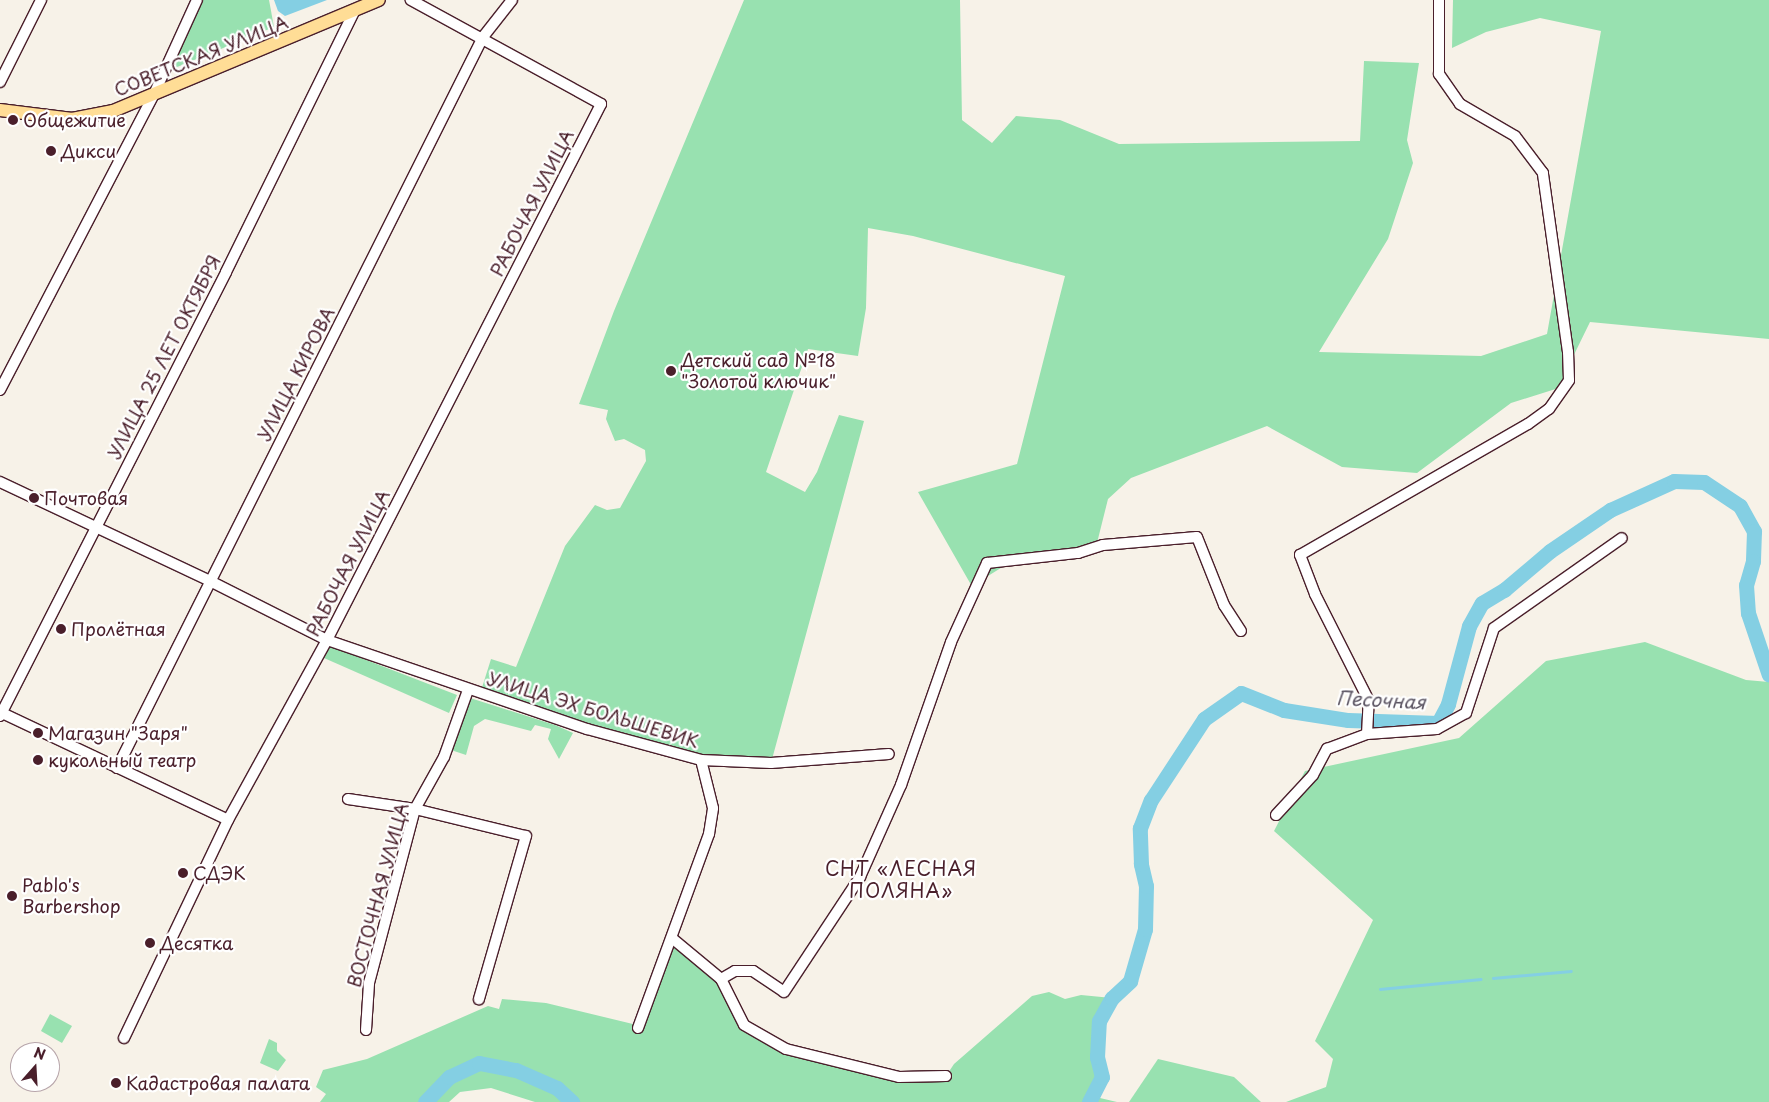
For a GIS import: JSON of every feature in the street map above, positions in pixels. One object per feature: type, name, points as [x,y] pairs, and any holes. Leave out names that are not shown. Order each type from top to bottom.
[{"type":"main road","name":"СОВЕТСКАЯ УЛИЦА","points":[[0,110],[72,119],[113,112],[155,92],[354,12],[379,0]]},
{"type":"street","points":[[0,82],[41,0]]},
{"type":"street","points":[[0,390],[155,92],[197,0]]},
{"type":"street","points":[[411,0],[483,37]]},
{"type":"street","name":"УЛИЦА КИРОВА","points":[[117,768],[483,37],[512,0]]},
{"type":"street","points":[[1366,734],[1370,711],[1369,701],[1315,594],[1300,555],[1528,424],[1549,409],[1569,380],[1568,352],[1543,173],[1515,136],[1460,104],[1439,74],[1439,0]]},
{"type":"street","name":"УЛИЦА 25 ЛЕТ ОКТЯБРЯ","points":[[1,714],[226,272],[354,12]]},
{"type":"street","name":"РАБОЧАЯ УЛИЦА","points":[[124,1038],[228,820],[327,640],[601,104],[483,37]]},
{"type":"street","name":"УЛИЦА ЭХ БОЛЬШЕВИК","points":[[0,482],[210,581],[327,640],[468,690],[587,728],[701,760],[771,763],[889,754]]},
{"type":"street","points":[[721,979],[736,971],[753,970],[784,992],[860,877],[894,803],[951,642],[987,563],[1078,554],[1103,545],[1197,538],[1224,605],[1240,631]]},
{"type":"street","points":[[1276,815],[1313,775],[1327,750],[1366,734],[1437,729],[1466,713],[1494,628],[1622,538]]},
{"type":"street","name":"ВОСТОЧНАЯ УЛИЦА","points":[[366,1030],[369,983],[415,809],[444,757],[468,690]]},
{"type":"street","points":[[1,714],[228,820]]},
{"type":"street","points":[[638,1028],[709,834],[713,808],[701,760]]},
{"type":"street","points":[[348,799],[415,809],[526,836],[479,999]]},
{"type":"street","points":[[673,939],[721,979],[744,1025],[786,1049],[899,1077],[946,1076]]},
{"type":"green space","points":[[199,0],[269,0],[274,27],[165,72]]},
{"type":"green space","points":[[744,0],[960,0],[962,120],[992,143],[1016,116],[1060,120],[1119,144],[1360,141],[1364,61],[1419,63],[1407,140],[1413,163],[1388,239],[1319,352],[1481,356],[1547,334],[1601,31],[1540,18],[1486,32],[1452,48],[1453,0],[1769,0],[1769,339],[1590,322],[1568,367],[1565,386],[1511,403],[1417,473],[1342,467],[1267,426],[1131,478],[1108,499],[1097,543],[1074,558],[1004,566],[988,576],[974,590],[918,492],[1017,464],[1065,276],[913,236],[868,228],[866,308],[858,356],[808,349],[766,472],[805,492],[817,472],[839,415],[864,421],[771,763],[701,760],[480,694],[491,659],[516,667],[565,546],[595,505],[607,510],[620,508],[646,461],[645,450],[624,439],[615,441],[606,419],[608,410],[579,404],[614,311]]},
{"type":"green space","points":[[1645,642],[1746,680],[1769,682],[1769,1102],[1286,1102],[1326,1087],[1333,1059],[1315,1041],[1373,920],[1274,831],[1305,771],[1459,738],[1546,661]]},
{"type":"green space","points":[[330,646],[457,695],[449,713],[324,658]]},
{"type":"green space","points":[[467,697],[555,725],[573,733],[559,759],[548,739],[551,729],[535,725],[531,731],[485,719],[474,726],[466,755],[451,750]]},
{"type":"green space","points":[[671,937],[721,979],[745,1025],[786,1049],[899,1077],[946,1076],[954,1064],[1032,996],[1049,992],[1065,999],[1081,995],[1112,998],[1099,1022],[1097,1057],[1102,1077],[1100,1098],[1117,1102],[535,1102],[491,1088],[460,1092],[449,1102],[320,1102],[326,1094],[316,1087],[323,1070],[367,1059],[488,1006],[499,1009],[502,999],[546,1003],[637,1025]]},
{"type":"green space","points":[[50,1014],[72,1026],[62,1043],[41,1031]]},
{"type":"green space","points":[[269,1039],[277,1043],[277,1051],[286,1060],[278,1071],[260,1063]]},
{"type":"green space","points":[[1158,1059],[1234,1077],[1261,1102],[1129,1102]]},
{"type":"water","points":[[274,0],[327,0],[285,16],[278,11]]},
{"type":"waterway","name":"Песочная","points":[[1089,1102],[1102,1077],[1097,1057],[1099,1021],[1112,998],[1130,981],[1145,929],[1146,886],[1141,864],[1140,828],[1151,800],[1204,719],[1241,693],[1284,710],[1348,720],[1438,723],[1448,704],[1469,626],[1482,603],[1504,590],[1550,551],[1610,510],[1674,481],[1704,482],[1740,506],[1754,531],[1753,561],[1746,585],[1748,613],[1769,675]]},
{"type":"waterway","points":[[1493,978],[1571,971]]},
{"type":"waterway","points":[[1380,989],[1481,979]]},
{"type":"waterway","name":"Песочная","points":[[425,1102],[449,1077],[479,1063],[516,1070],[557,1088],[572,1102]]},
{"type":"place","name":"Общежитие","points":[[13,120]]},
{"type":"place","name":"Дикси","points":[[51,151]]},
{"type":"place","name":"Детский сад №18 \"Золотой ключик\"","points":[[671,371]]},
{"type":"place","name":"Почтовая","points":[[34,498]]},
{"type":"place","name":"Пролётная","points":[[61,629]]},
{"type":"place","name":"Магазин \"Заря\"","points":[[38,733]]},
{"type":"place","name":"кукольный театр","points":[[38,760]]},
{"type":"place","name":"СДЭК","points":[[183,873]]},
{"type":"place","name":"Pablo's Barbershop","points":[[12,896]]},
{"type":"place","name":"Десятка","points":[[150,943]]},
{"type":"place","name":"Кадастровая палата","points":[[116,1083]]},
{"type":"district","name":"СНТ «ЛЕСНАЯ ПОЛЯНА»","points":[[901,880]]}]
